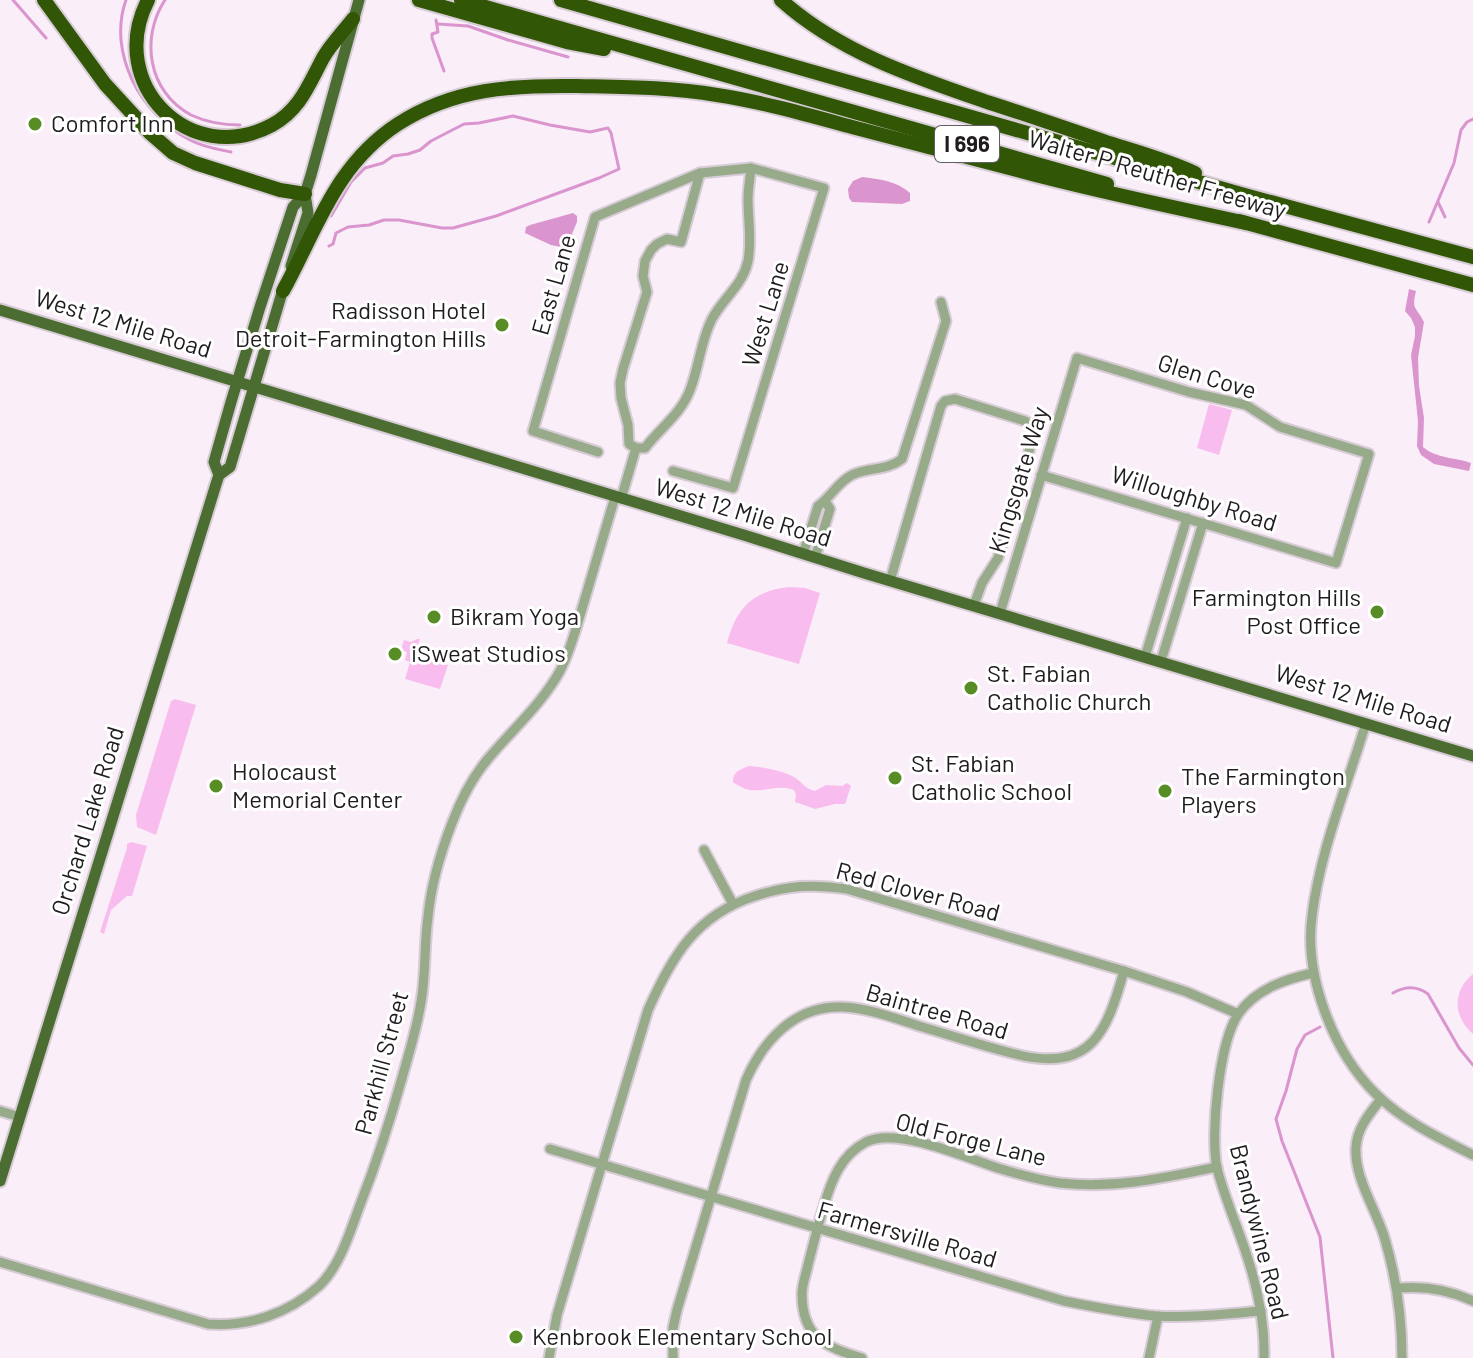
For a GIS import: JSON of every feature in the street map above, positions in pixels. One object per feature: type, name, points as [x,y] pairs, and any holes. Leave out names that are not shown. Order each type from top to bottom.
[{"type":"highway","points":[[44,0],[105,84],[173,153],[280,190],[305,194]]},
{"type":"highway","points":[[148,0],[136,29],[135,49],[138,69],[152,99],[174,121],[200,133],[229,137],[254,134],[294,110],[324,58],[353,19]]},
{"type":"highway","points":[[419,0],[567,42],[693,66]]},
{"type":"highway","name":"Walter P Reuther Freeway","points":[[461,0],[1473,285]]},
{"type":"highway","name":"Walter P Reuther Freeway","points":[[561,0],[1473,257]]},
{"type":"highway","points":[[781,0],[840,42],[895,69],[1169,161],[1241,194]]},
{"type":"highway","points":[[283,291],[324,206],[346,173],[375,142],[396,125],[427,108],[462,95],[502,88],[638,87],[717,95],[775,106],[1074,185],[1246,223]]},
{"type":"main road","name":"Orchard Lake Road","points":[[0,1181],[219,475],[230,467],[308,213],[305,194],[359,0]]},
{"type":"main road","name":"Orchard Lake Road","points":[[219,475],[214,462],[237,381],[293,207],[305,194]]},
{"type":"main road","name":"West 12 Mile Road","points":[[0,310],[1473,756]]},
{"type":"street","name":"West Lane","points":[[673,471],[733,488],[824,188],[751,168],[725,170]]},
{"type":"street","points":[[700,173],[681,242],[667,239],[657,244],[645,261],[643,276],[647,292],[620,383],[629,444],[636,448],[645,448],[684,403],[711,320],[745,272],[751,241],[748,199],[751,168]]},
{"type":"street","name":"East Lane","points":[[598,452],[533,431],[595,217],[700,173],[725,170]]},
{"type":"street","points":[[809,556],[818,506],[841,482],[860,472],[891,466],[902,459],[946,321],[941,302]]},
{"type":"street","name":"Glen Cove","points":[[1077,358],[1183,390],[1246,405],[1280,427],[1369,454],[1336,563]]},
{"type":"street","name":"Kingsgate Way","points":[[1000,613],[1077,358]]},
{"type":"street","points":[[890,581],[941,406],[945,401],[955,399],[1025,421],[1034,429],[998,558],[982,583],[974,605]]},
{"type":"street","name":"Parkhill Street","points":[[0,1262],[208,1324],[250,1323],[265,1318],[303,1299],[321,1285],[340,1255],[359,1209],[390,1121],[417,1027],[431,891],[444,843],[472,782],[487,760],[541,700],[561,669],[636,448]]},
{"type":"street","name":"Willoughby Road","points":[[1041,475],[1336,563]]},
{"type":"street","points":[[1145,657],[1187,518]]},
{"type":"street","points":[[1161,661],[1203,523]]},
{"type":"street","points":[[1366,723],[1316,892],[1311,933],[1313,973],[1339,1043],[1381,1099],[1437,1137],[1473,1155]]},
{"type":"street","points":[[704,850],[733,904]]},
{"type":"street","name":"Red Clover Road","points":[[549,1358],[557,1315],[648,1010],[670,965],[685,943],[702,925],[733,904],[778,889],[798,886],[847,889],[1124,971],[1187,992],[1238,1014]]},
{"type":"street","name":"Baintree Road","points":[[673,1358],[673,1328],[677,1310],[746,1080],[765,1046],[779,1031],[809,1012],[843,1007],[888,1016],[1035,1059],[1064,1057],[1077,1053],[1100,1034],[1113,1010],[1124,971]]},
{"type":"street","points":[[1238,1014],[1257,995],[1273,986],[1313,973]]},
{"type":"street","name":"Brandywine Road","points":[[1238,1014],[1230,1033],[1218,1090],[1214,1138],[1217,1167],[1255,1281],[1265,1334],[1264,1358]]},
{"type":"street","points":[[1381,1099],[1357,1137],[1357,1165],[1381,1226],[1398,1288],[1402,1358]]},
{"type":"street","points":[[0,1111],[20,1117]]},
{"type":"street","name":"Old Forge Lane","points":[[817,1229],[831,1181],[840,1166],[851,1153],[876,1138],[894,1137],[1030,1178],[1071,1184],[1104,1186],[1217,1167]]},
{"type":"street","name":"Farmersville Road","points":[[550,1149],[1040,1295],[1158,1316],[1261,1311]]},
{"type":"street","points":[[817,1229],[802,1292],[804,1316],[810,1330],[828,1347],[862,1358]]},
{"type":"street","points":[[1398,1288],[1439,1291],[1473,1301]]},
{"type":"street","points":[[1149,1358],[1158,1316]]},
{"type":"shaded area","points":[[862,177],[899,186],[910,193],[910,201],[902,204],[852,202],[848,189],[853,181]]},
{"type":"shaded area","points":[[573,213],[577,216],[577,222],[566,248],[525,233],[530,225]]},
{"type":"shaded area","points":[[1409,289],[1416,291],[1414,306],[1424,322],[1418,358],[1424,418],[1423,447],[1440,456],[1471,463],[1469,471],[1434,464],[1421,455],[1417,446],[1418,421],[1411,355],[1415,327],[1405,311]]},
{"type":"shaded area","points":[[1209,404],[1232,410],[1219,455],[1197,448]]},
{"type":"shaded area","points":[[789,587],[820,593],[799,664],[727,643],[735,620],[748,603],[765,593]]},
{"type":"shaded area","points":[[420,639],[417,647],[425,650],[423,658],[448,665],[440,689],[405,679],[410,662],[405,660],[407,652],[401,650],[404,640],[411,642]]},
{"type":"shaded area","points":[[175,699],[196,705],[156,835],[137,827],[136,815],[171,701]]},
{"type":"shaded area","points":[[749,766],[783,772],[815,791],[826,785],[842,786],[847,783],[851,786],[845,804],[815,809],[795,802],[794,790],[749,790],[733,782],[736,773]]},
{"type":"shaded area","points":[[127,844],[147,846],[132,896],[127,896],[111,910],[104,934],[100,932]]},
{"type":"shaded area","points":[[1473,974],[1473,1034],[1462,1020],[1458,996]]},
{"type":"waterway","points":[[13,0],[46,38]]},
{"type":"waterway","points":[[126,0],[121,20],[121,41],[132,80],[143,99],[172,129],[190,140],[231,152]]},
{"type":"waterway","points":[[165,0],[152,31],[151,47],[152,63],[165,93],[191,115],[215,123],[240,125]]},
{"type":"waterway","points":[[436,20],[438,32],[432,34],[432,38],[444,71]]},
{"type":"waterway","points":[[438,24],[468,26],[568,57]]},
{"type":"waterway","points":[[329,246],[333,244],[336,233],[348,227],[399,220],[453,228],[496,216],[599,178],[619,169],[611,133],[608,128],[590,132],[513,116],[464,124],[420,150],[393,156],[383,163],[365,168],[351,182],[331,216]]},
{"type":"waterway","points":[[1429,222],[1454,163],[1461,130],[1473,119]]},
{"type":"waterway","points":[[1438,202],[1445,217]]},
{"type":"waterway","points":[[1393,993],[1410,988],[1428,994],[1459,1048],[1473,1065]]},
{"type":"waterway","points":[[1320,1027],[1305,1035],[1297,1049],[1276,1119],[1320,1237],[1333,1358]]},
{"type":"place","name":"Comfort Inn","points":[[35,124]]},
{"type":"place","name":"Radisson Hotel Detroit-Farmington Hills","points":[[502,325]]},
{"type":"place","name":"Farmington Hills Post Office","points":[[1377,612]]},
{"type":"place","name":"Bikram Yoga","points":[[434,617]]},
{"type":"place","name":"iSweat Studios","points":[[395,654]]},
{"type":"place","name":"St. Fabian Catholic Church","points":[[971,688]]},
{"type":"place","name":"St. Fabian Catholic School","points":[[895,778]]},
{"type":"place","name":"Holocaust Memorial Center","points":[[216,786]]},
{"type":"place","name":"The Farmington Players","points":[[1165,791]]},
{"type":"place","name":"Kenbrook Elementary School","points":[[516,1337]]}]
